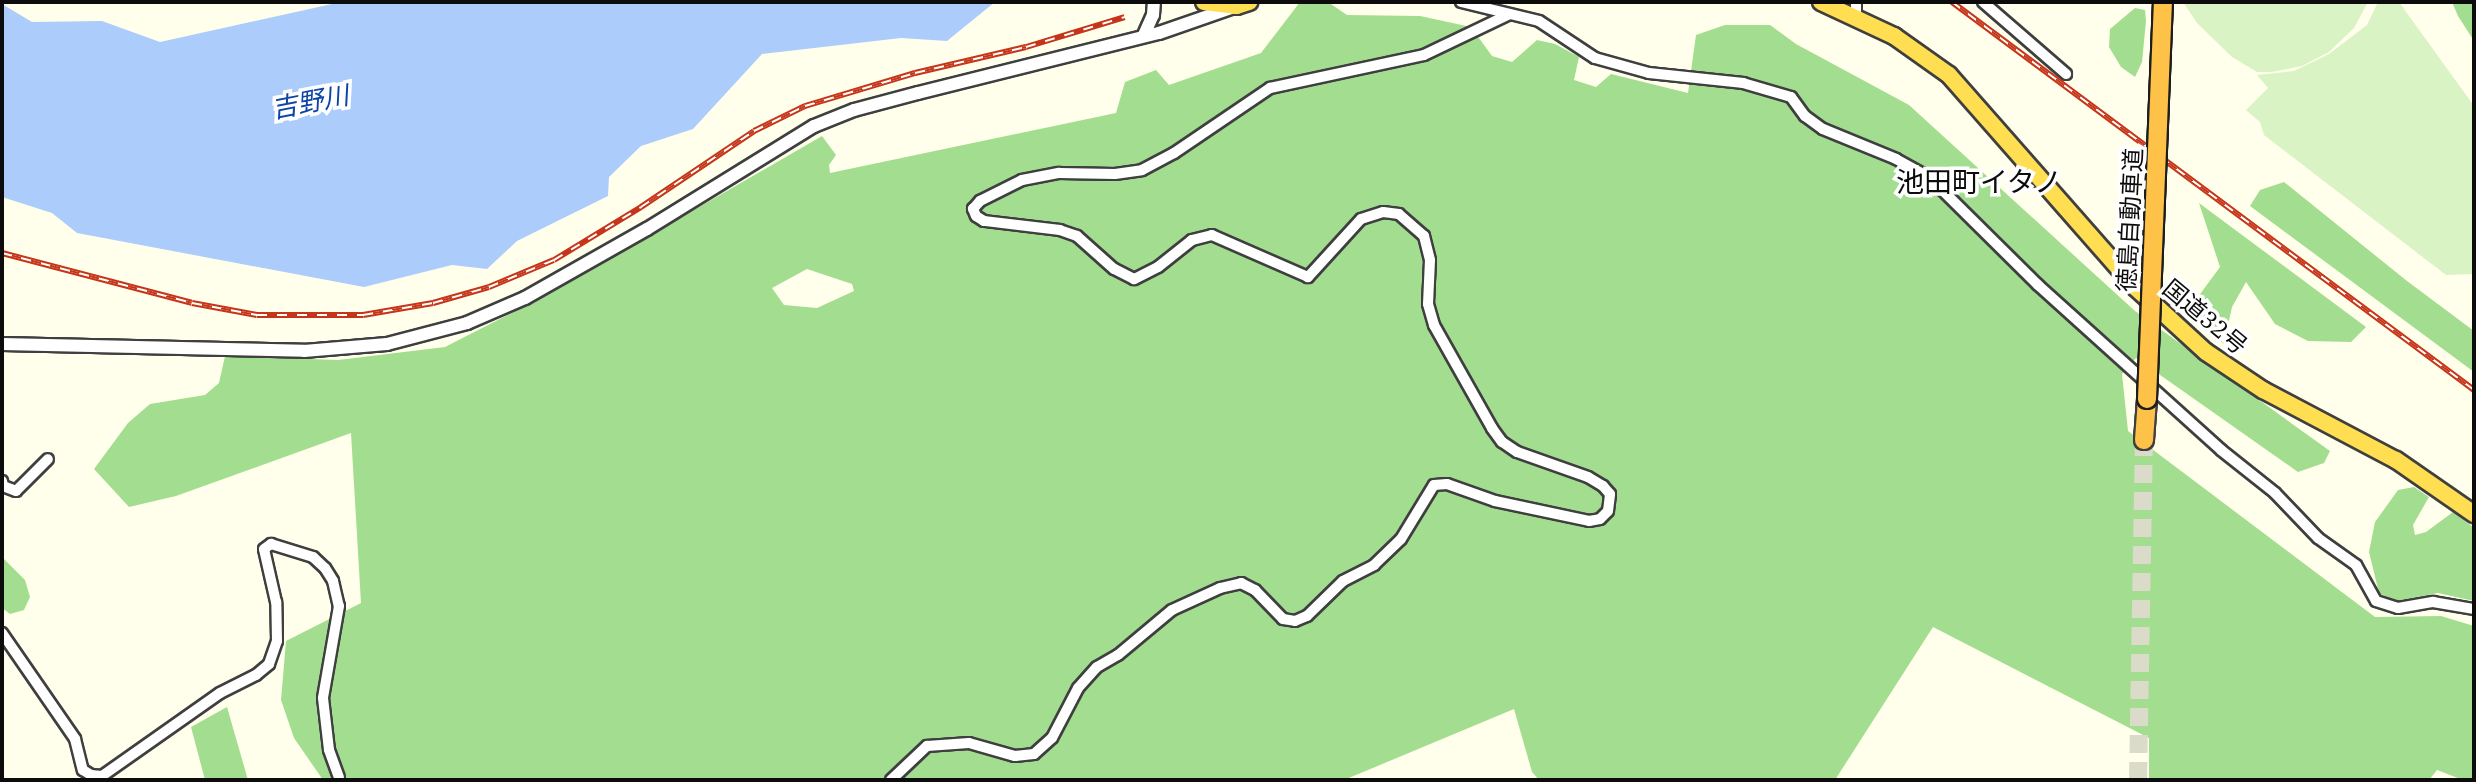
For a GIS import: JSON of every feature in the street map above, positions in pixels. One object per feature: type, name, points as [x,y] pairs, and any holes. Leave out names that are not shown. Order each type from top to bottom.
[{"type":"highway","points":[[1204,2],[1243,4]]},
{"type":"highway","name":"国道32号","points":[[1821,2],[1856,9],[1949,75],[2135,287],[2206,352],[2263,390],[2396,460],[2474,514]]},
{"type":"highway","name":"徳島自動車道","points":[[2144,440],[2163,2]]},
{"type":"street","points":[[1144,36],[1153,15],[1154,2]]},
{"type":"street","points":[[1461,2],[1539,21],[1595,58],[1649,73],[1743,83],[1791,97],[1805,116],[1823,128],[1896,159],[1930,178],[2038,285],[2221,450],[2275,493],[2318,538],[2356,565],[2376,601],[2398,608],[2433,603],[2474,609]]},
{"type":"street","points":[[1983,2],[2066,74]]},
{"type":"street","points":[[2,344],[303,351],[387,344],[467,323],[525,298],[647,229],[814,126],[854,110],[1144,36],[1188,24],[1243,4]]},
{"type":"street","points":[[891,780],[927,746],[969,743],[1015,756],[1034,754],[1052,738],[1077,688],[1097,667],[1118,655],[1172,610],[1220,588],[1241,583],[1255,590],[1283,619],[1295,621],[1307,616],[1343,581],[1374,565],[1401,539],[1434,485],[1447,484],[1495,501],[1589,521],[1601,519],[1608,511],[1610,494],[1603,486],[1588,477],[1517,452],[1502,442],[1492,428],[1434,325],[1428,304],[1430,260],[1424,236],[1399,214],[1384,212],[1361,219],[1308,277],[1212,235],[1192,240],[1158,267],[1134,279],[1114,270],[1077,236],[1060,230],[984,221],[976,216],[973,208],[979,201],[1022,180],[1059,173],[1115,174],[1142,170],[1174,153],[1270,88],[1424,55],[1510,14]]},
{"type":"street","points":[[2,481],[3,486],[16,491],[48,459]]},
{"type":"street","points":[[2,633],[75,738],[83,770],[91,775],[102,776],[220,693],[256,675],[269,664],[277,641],[276,602],[264,549],[271,544],[313,557],[325,568],[333,581],[339,606],[323,698],[329,750],[339,777]]},
{"type":"green space","points":[[1300,2],[1328,2],[1347,15],[1420,16],[1471,27],[1492,56],[1512,62],[1537,40],[1555,44],[1579,57],[1574,80],[1596,87],[1611,74],[1688,93],[1696,35],[1725,25],[1770,25],[1796,44],[1909,105],[2135,311],[2330,451],[2324,463],[2298,472],[2136,358],[2122,374],[2128,431],[2375,617],[2441,616],[2474,626],[2474,780],[2463,780],[2437,770],[2429,780],[2149,780],[2149,738],[1933,627],[1835,780],[1539,780],[1532,772],[1514,709],[1344,780],[323,780],[294,738],[281,700],[286,641],[361,603],[351,433],[176,496],[129,507],[94,469],[128,423],[150,404],[205,395],[219,383],[225,356],[338,360],[445,347],[547,295],[822,136],[836,155],[829,165],[830,173],[1116,113],[1125,82],[1156,70],[1169,85],[1261,53]],"holes":[[[807,269],[852,284],[854,291],[817,308],[784,305],[772,288]]]},
{"type":"green space","points":[[2183,2],[2368,2],[2354,28],[2329,52],[2302,66],[2257,72],[2232,57],[2197,23]]},
{"type":"green space","points":[[2378,2],[2399,2],[2474,106],[2474,274],[2446,275],[2264,135],[2260,122],[2246,110],[2268,88],[2257,75],[2294,71],[2329,54],[2367,25]]},
{"type":"green space","points":[[2452,2],[2474,2],[2474,41],[2458,16]]},
{"type":"green space","points":[[2135,8],[2145,10],[2146,21],[2142,62],[2135,77],[2121,67],[2109,47],[2110,29]]},
{"type":"green space","points":[[2284,182],[2474,331],[2474,372],[2250,206],[2260,190]]},
{"type":"green space","points":[[2199,203],[2366,327],[2351,342],[2308,341],[2275,324],[2246,282],[2232,307],[2224,344],[2210,334],[2192,305],[2220,267]]},
{"type":"green space","points":[[2414,487],[2429,497],[2413,525],[2415,535],[2426,532],[2453,512],[2474,528],[2474,601],[2438,593],[2395,601],[2379,593],[2369,552],[2375,522],[2398,490]]},
{"type":"green space","points":[[2,557],[25,580],[30,597],[24,610],[10,614],[2,608]]},
{"type":"green space","points":[[227,707],[248,780],[205,780],[191,727]]},
{"type":"water","name":"吉野川","points":[[341,2],[995,2],[947,41],[901,38],[762,54],[693,129],[641,146],[609,177],[608,196],[517,241],[487,269],[452,265],[364,287],[77,233],[52,213],[2,197],[2,4],[32,22],[102,21],[160,42]]},
{"type":"tunnel","points":[[2138,780],[2144,440]]},
{"type":"railway","points":[[1952,2],[2474,390]]},
{"type":"railway","points":[[2,253],[192,303],[257,315],[363,315],[433,303],[489,287],[554,260],[641,207],[754,131],[805,106],[915,73],[1026,47],[1125,17]]},
{"type":"district","name":"池田町イタノ","points":[[1979,182]]}]
